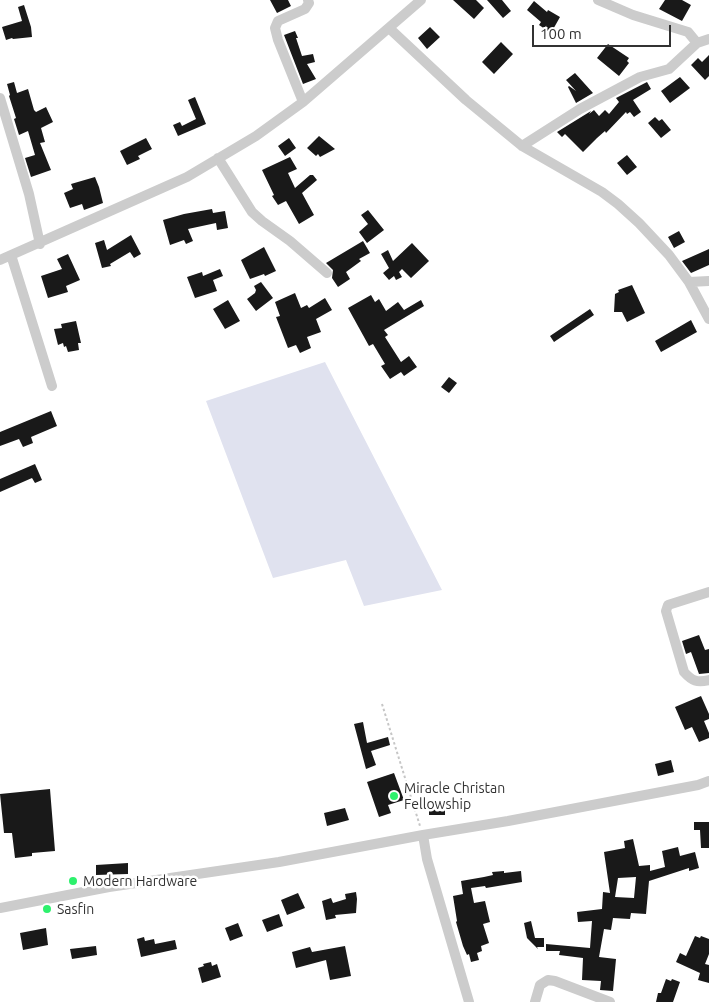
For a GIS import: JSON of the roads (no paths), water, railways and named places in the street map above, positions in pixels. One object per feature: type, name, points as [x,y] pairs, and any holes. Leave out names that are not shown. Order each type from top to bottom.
[{"type":"street","points":[[303,102],[275,28],[278,20],[305,9],[309,3],[308,0]]},
{"type":"street","points":[[0,260],[40,244],[126,203],[187,177],[256,136],[303,102],[421,0]]},
{"type":"street","points":[[598,0],[633,15],[688,32],[696,43]]},
{"type":"street","points":[[388,28],[466,100],[522,146],[602,192],[639,223],[689,282],[709,319]]},
{"type":"street","points":[[522,146],[580,109],[640,77],[669,69],[696,43],[709,39]]},
{"type":"street","points":[[0,98],[29,194],[40,244]]},
{"type":"street","points":[[218,158],[252,212],[327,273]]},
{"type":"street","points":[[11,255],[52,386]]},
{"type":"street","points":[[689,282],[709,281]]},
{"type":"street","points":[[709,592],[668,605],[666,611],[684,672],[691,679],[699,683],[709,680]]},
{"type":"street","points":[[0,908],[108,887],[279,862],[508,821],[698,785],[709,780]]},
{"type":"street","points":[[423,835],[427,859],[470,1002]]},
{"type":"street","points":[[535,1002],[540,985],[548,980],[610,1002]]},
{"type":"place","name":"Miracle Christan Fellowship","points":[[394,796]]},
{"type":"place","name":"Modern Hardware","points":[[73,881]]},
{"type":"place","name":"Sasfin","points":[[47,909]]}]
